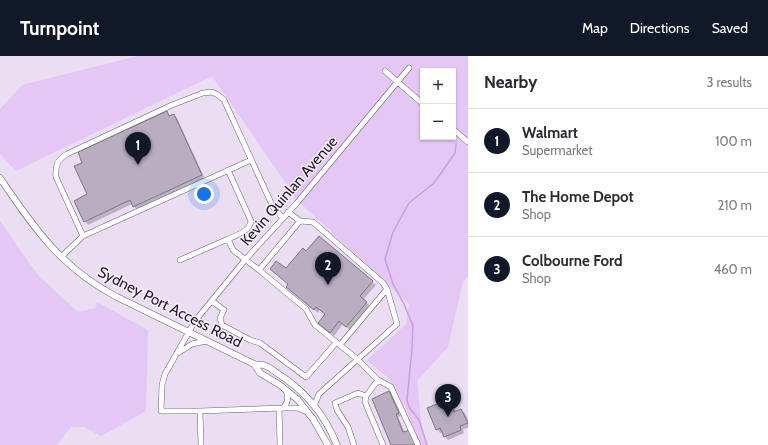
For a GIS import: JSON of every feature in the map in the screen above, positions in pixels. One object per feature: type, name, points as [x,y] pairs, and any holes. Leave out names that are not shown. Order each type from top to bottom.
[{"type":"main road","name":"Sydney Port Access Road","points":[[0,178],[36,229],[60,257],[83,276],[102,289],[206,341],[254,364],[264,365],[292,383],[314,406],[327,423],[337,445]]},
{"type":"main road","name":"Sydney Port Access Road","points":[[254,364],[260,373],[286,390],[298,400],[308,412],[328,445]]},
{"type":"street","name":"Kevin Quinlan Avenue","points":[[200,411],[161,411],[162,384],[165,374],[195,321],[245,260],[283,218],[409,68]]},
{"type":"street","points":[[385,72],[420,101]]},
{"type":"street","points":[[83,236],[56,177],[55,168],[62,157],[172,105],[203,93],[212,92],[224,100],[272,207],[283,218]]},
{"type":"street","points":[[456,132],[468,142]]},
{"type":"street","points":[[60,257],[83,236],[251,160]]},
{"type":"street","points":[[180,260],[228,239],[250,227],[251,221],[228,170]]},
{"type":"street","points":[[288,212],[300,221],[313,222],[383,283],[387,289],[397,324],[319,394],[314,406]]},
{"type":"street","points":[[259,270],[300,221]]},
{"type":"street","points":[[228,239],[233,250],[306,309],[315,326],[357,360],[378,380],[392,387],[418,445]]},
{"type":"street","points":[[212,301],[224,310],[220,318],[222,325],[250,340],[260,343],[306,377],[387,289]]},
{"type":"street","points":[[176,355],[192,344],[206,341]]},
{"type":"street","points":[[378,380],[366,396],[366,402],[383,445]]},
{"type":"street","points":[[281,408],[286,405],[288,401],[286,390]]},
{"type":"street","points":[[354,445],[348,427],[337,410],[335,403],[358,393],[366,396]]},
{"type":"street","points":[[306,397],[319,394]]},
{"type":"street","points":[[280,445],[281,408]]},
{"type":"street","points":[[201,445],[200,411],[297,408],[308,412]]},
{"type":"shaded area","points":[[138,56],[468,56],[468,277],[463,281],[448,347],[417,381],[421,422],[426,445],[420,445],[406,409],[388,378],[367,360],[406,324],[409,304],[298,201],[212,76],[16,171],[0,154],[0,109],[22,85]]},
{"type":"shaded area","points":[[0,221],[38,275],[78,312],[95,308],[97,302],[148,330],[146,411],[101,436],[84,427],[71,427],[57,445],[0,445]]},
{"type":"building","points":[[167,111],[169,116],[174,114],[202,175],[133,207],[130,200],[84,222],[74,201],[87,194],[74,166],[82,163],[78,152]]},
{"type":"building","points":[[319,236],[373,281],[360,296],[367,302],[346,327],[339,321],[330,333],[318,323],[325,314],[316,307],[314,310],[286,287],[288,284],[270,269],[276,261],[286,268],[303,248],[306,251]]},
{"type":"building","points":[[389,391],[399,413],[396,414],[403,432],[410,430],[416,445],[391,445],[372,399]]},
{"type":"building","points":[[449,399],[454,412],[461,409],[468,423],[460,426],[461,430],[444,437],[440,428],[436,430],[427,408]]},
{"type":"waterway","points":[[427,445],[419,420],[409,407],[407,400],[413,326],[404,304],[393,284],[385,259],[393,232],[409,203],[434,183],[455,153],[456,144]]},
{"type":"place","name":"Walmart","points":[[138,165]]},
{"type":"place","name":"The Home Depot","points":[[328,285]]},
{"type":"place","name":"Colbourne Ford","points":[[448,417]]}]
